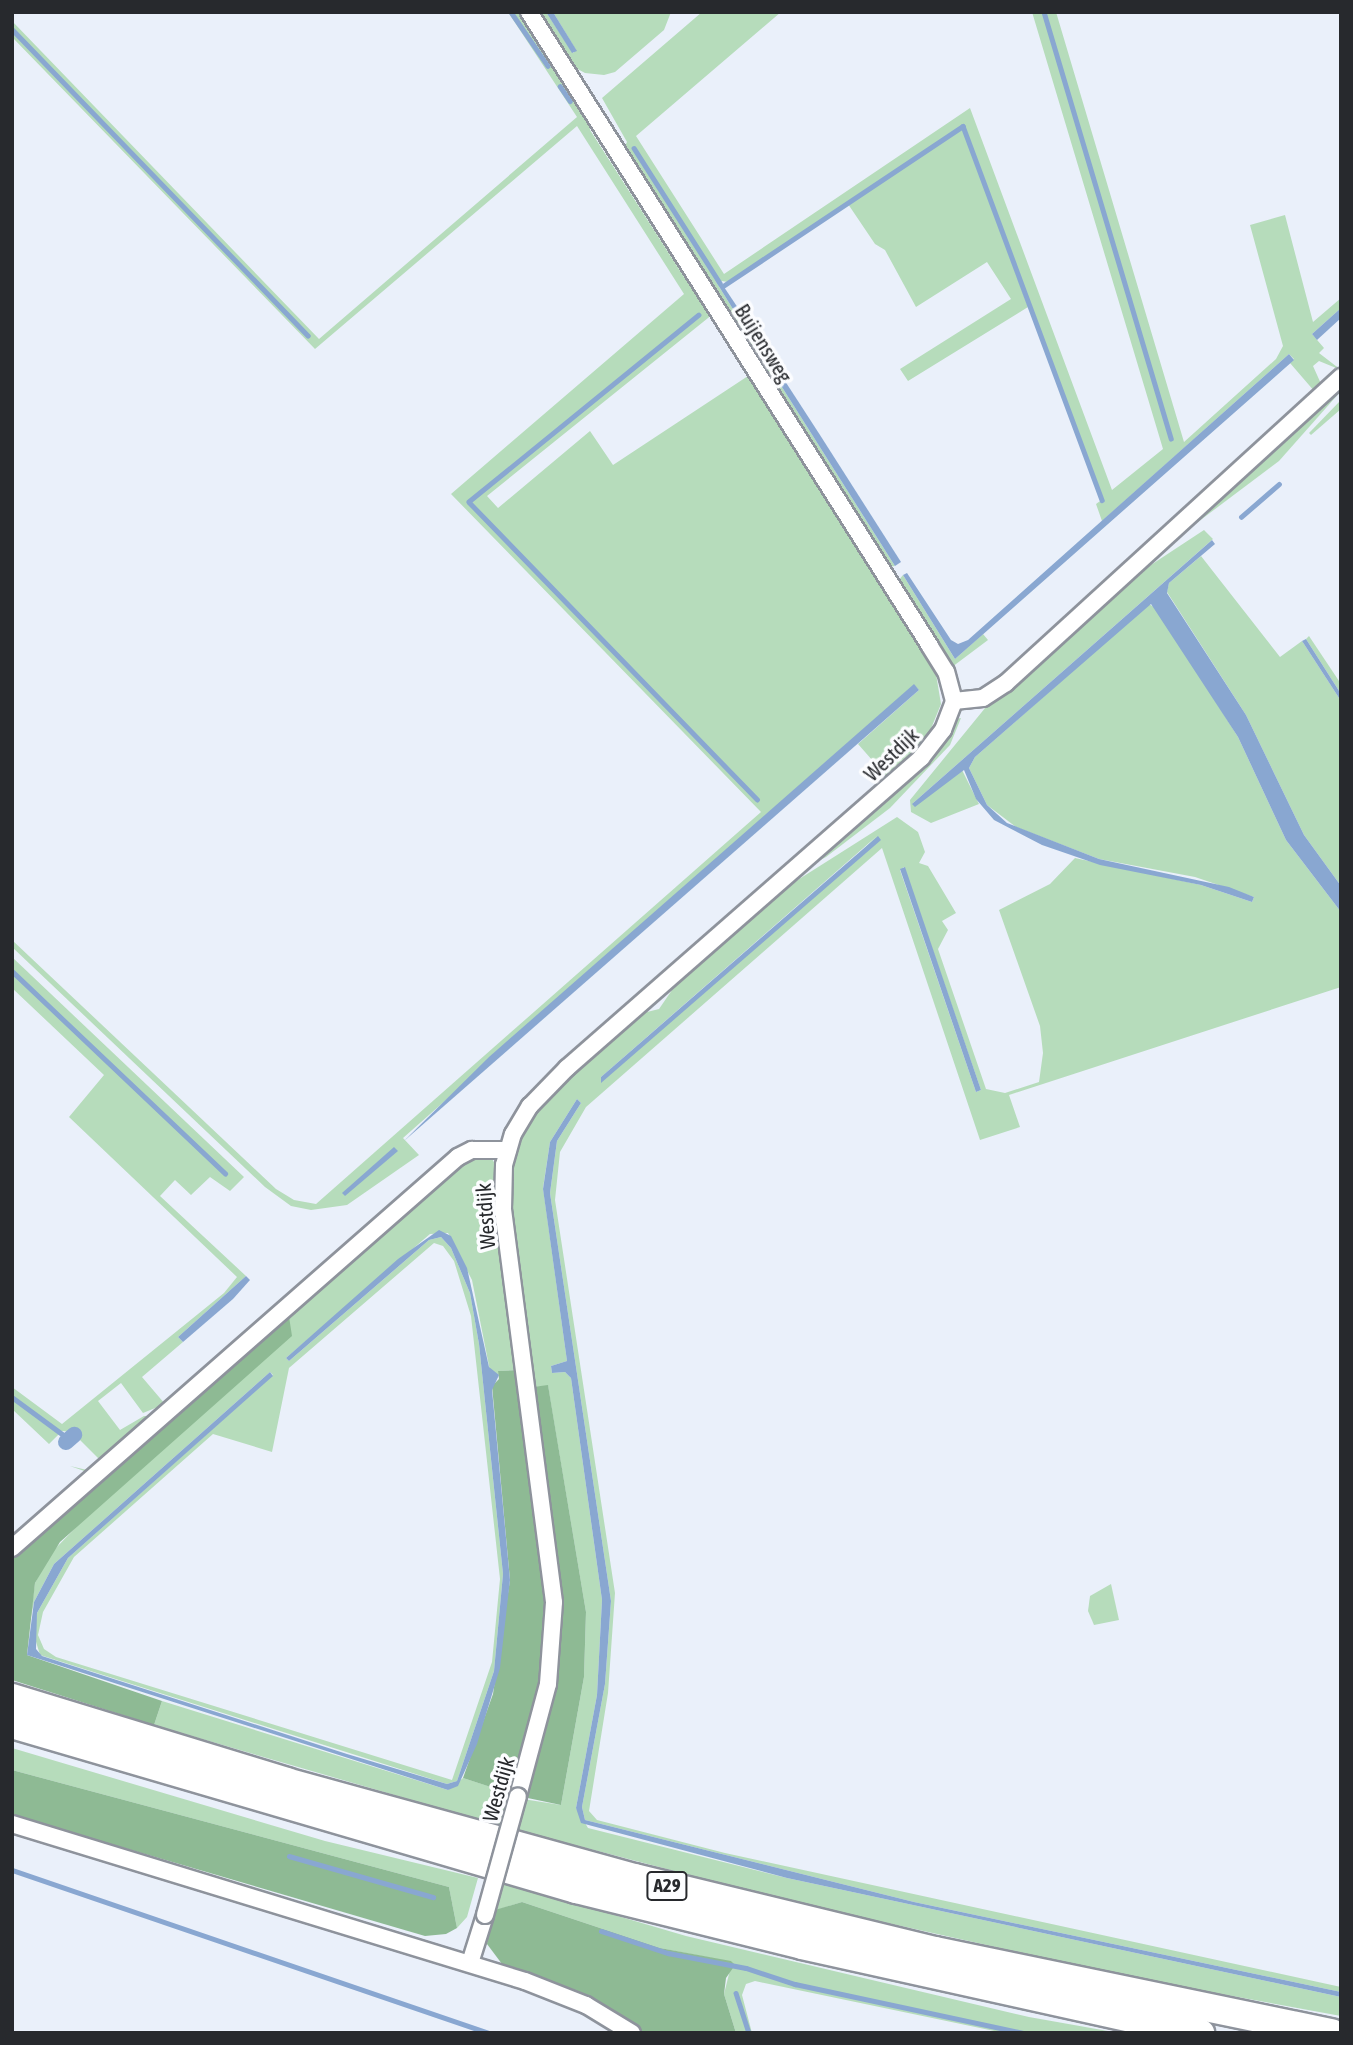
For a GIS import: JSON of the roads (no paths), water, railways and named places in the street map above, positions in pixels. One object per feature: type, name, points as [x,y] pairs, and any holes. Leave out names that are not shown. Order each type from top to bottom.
[{"type":"highway","name":"A29","points":[[12,1698],[286,1782],[635,1878],[935,1951],[1332,2033]]},
{"type":"highway","name":"A29","points":[[12,1724],[576,1889],[829,1951],[1200,2033]]},
{"type":"street","name":"Buijensweg","points":[[529,12],[930,646],[946,673],[954,701]]},
{"type":"street","points":[[954,701],[983,698],[1006,683],[1341,377]]},
{"type":"street","name":"Westdijk","points":[[470,1963],[548,1684],[554,1602],[503,1209],[508,1150],[520,1120],[549,1085],[921,758],[943,730],[954,701]]},
{"type":"street","name":"Westdijk","points":[[12,1548],[458,1157],[472,1150],[508,1150]]},
{"type":"street","points":[[12,1824],[470,1963],[572,1999],[632,2033]]},
{"type":"water","points":[[546,12],[553,12],[577,51],[572,53]]},
{"type":"water","points":[[718,278],[766,350],[760,353],[715,280]]},
{"type":"water","points":[[1341,308],[1341,318],[1317,340],[1312,334]]},
{"type":"water","points":[[1289,354],[1294,360],[955,659],[903,575],[907,573],[951,640],[958,644],[968,640]]},
{"type":"water","points":[[772,361],[901,562],[895,566],[768,365]]},
{"type":"water","points":[[1212,540],[1215,544],[1169,583],[1167,593],[1246,715],[1304,835],[1341,886],[1341,912],[1286,840],[1238,737],[1151,604],[975,757],[969,768],[987,805],[1007,823],[1099,859],[1229,887],[1254,897],[1252,902],[1201,885],[1100,865],[1042,845],[994,820],[976,799],[964,770],[915,807],[912,804]]},
{"type":"water","points":[[1306,639],[1341,694],[1341,701],[1302,641]]},
{"type":"water","points":[[914,684],[919,690],[404,1141],[489,1057]]},
{"type":"water","points":[[878,836],[881,840],[601,1083],[601,1077]]},
{"type":"water","points":[[905,867],[981,1090],[976,1092],[900,869]]},
{"type":"water","points":[[577,1099],[581,1103],[557,1141],[550,1193],[611,1601],[605,1684],[582,1807],[585,1820],[914,1902],[1341,1992],[1341,1997],[787,1878],[581,1823],[576,1808],[597,1695],[602,1600],[571,1378],[565,1372],[552,1373],[551,1366],[567,1361],[543,1189],[550,1142]]},
{"type":"water","points":[[394,1147],[398,1151],[345,1196],[342,1193]]},
{"type":"water","points":[[439,1230],[451,1236],[467,1268],[489,1367],[499,1375],[492,1390],[510,1580],[500,1668],[477,1744],[458,1786],[448,1790],[27,1655],[34,1602],[54,1564],[270,1372],[273,1376],[68,1558],[37,1613],[36,1649],[42,1656],[347,1754],[447,1784],[457,1781],[494,1671],[503,1574],[479,1344],[470,1293],[451,1248],[441,1237],[429,1240],[289,1361],[286,1358],[398,1259]]},
{"type":"water","points":[[246,1276],[250,1280],[233,1299],[183,1342],[178,1337]]},
{"type":"waterway","points":[[511,12],[548,66]]},
{"type":"waterway","points":[[1044,12],[1171,439]]},
{"type":"waterway","points":[[12,29],[308,335]]},
{"type":"waterway","points":[[560,86],[570,101]]},
{"type":"waterway","points":[[723,286],[963,126],[1102,500]]},
{"type":"waterway","points":[[634,148],[720,283]]},
{"type":"waterway","points":[[699,315],[469,502],[757,799]]},
{"type":"waterway","points":[[1241,517],[1279,484]]},
{"type":"waterway","points":[[12,971],[225,1173]]},
{"type":"waterway","points":[[12,1397],[69,1439]]},
{"type":"waterway","points":[[66,1442],[74,1435]]},
{"type":"waterway","points":[[289,1856],[433,1897]]},
{"type":"waterway","points":[[12,1870],[489,2033]]},
{"type":"waterway","points":[[601,1931],[668,1953],[746,1968],[795,1984],[1023,2033]]},
{"type":"waterway","points":[[736,1993],[749,2033]]}]
